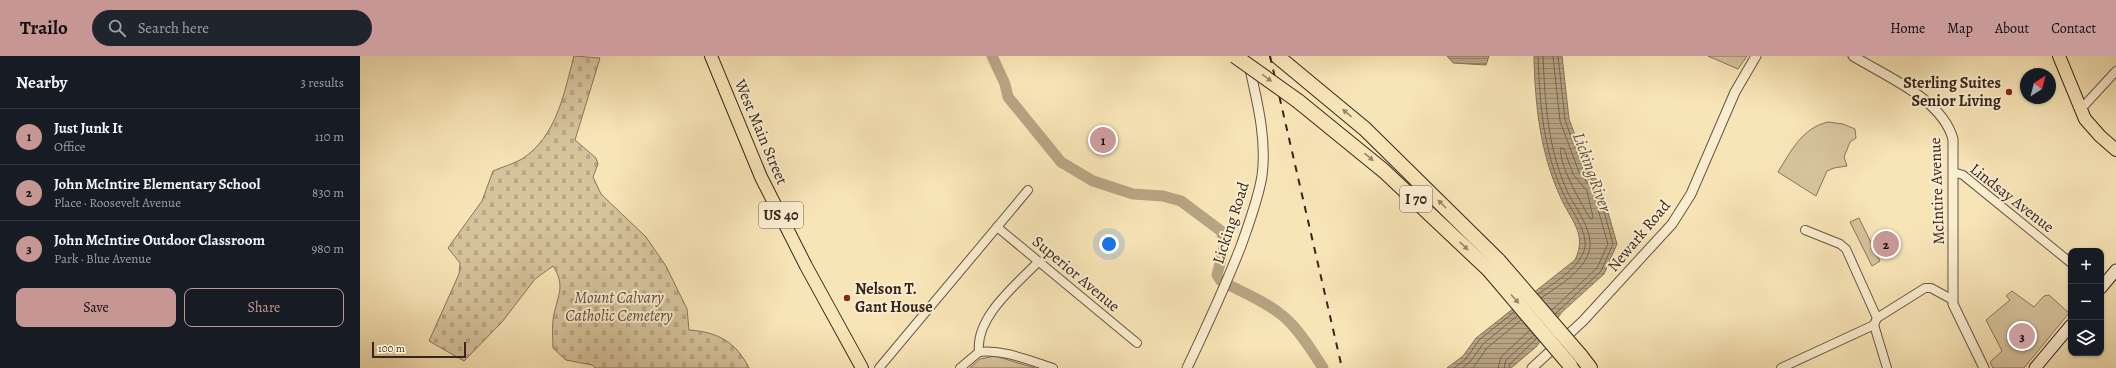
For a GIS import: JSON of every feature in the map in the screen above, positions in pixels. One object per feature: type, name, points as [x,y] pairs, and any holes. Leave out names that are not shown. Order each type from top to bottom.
[{"type":"highway","name":"I 70","points":[[1235,56],[1298,101],[1384,171],[1494,266],[1571,367]]},
{"type":"highway","name":"I 70","points":[[1277,56],[1380,144],[1580,355],[1590,368]]},
{"type":"main road","name":"West Main Street","points":[[711,56],[761,177],[806,266],[862,368]]},
{"type":"main road","points":[[2059,56],[2081,109],[2092,128],[2116,150]]},
{"type":"main road","points":[[2104,284],[2116,270]]},
{"type":"main road","points":[[2035,368],[2068,329]]},
{"type":"street","name":"Licking Road","points":[[1187,368],[1229,278],[1254,212],[1262,175],[1263,150],[1260,119],[1246,56]]},
{"type":"street","name":"Newark Road","points":[[1532,368],[1583,320],[1672,224],[1691,194],[1735,92],[1756,56]]},
{"type":"street","name":"McIntire Avenue","points":[[1853,56],[1916,94],[1933,107],[1942,116],[1950,128],[1953,140],[1953,304],[1984,368]]},
{"type":"street","points":[[2081,109],[2116,71]]},
{"type":"street","name":"Lindsay Avenue","points":[[1953,172],[1963,175],[2068,261]]},
{"type":"street","points":[[880,368],[1028,190]]},
{"type":"street","name":"Superior Avenue","points":[[997,227],[1137,343]]},
{"type":"street","points":[[1805,230],[1840,244],[1846,249],[1875,322],[1887,368]]},
{"type":"street","points":[[979,352],[979,334],[988,317],[1038,262]]},
{"type":"street","points":[[1781,368],[1875,322],[1925,288],[1931,288],[1953,300]]},
{"type":"street","points":[[960,368],[979,352],[990,350],[1053,368]]},
{"type":"green space","name":"Mount Calvary Catholic Cemetery","points":[[574,56],[600,58],[575,140],[596,158],[598,164],[593,177],[601,194],[646,237],[666,266],[687,309],[689,330],[709,333],[725,340],[738,351],[749,368],[595,368],[592,365],[566,360],[553,348],[553,320],[560,287],[557,273],[553,266],[535,279],[502,322],[464,361],[429,341],[459,274],[460,263],[448,248],[482,201],[493,171],[522,159],[534,149],[551,126],[567,84]]},
{"type":"green space","points":[[1708,56],[1747,56],[1738,69]]},
{"type":"green space","points":[[1828,122],[1843,124],[1855,129],[1856,138],[1850,142],[1844,157],[1847,166],[1834,168],[1827,171],[1816,196],[1778,172],[1798,141],[1804,135],[1811,129]]},
{"type":"green space","points":[[1859,218],[1880,261],[1872,266],[1850,222]]},
{"type":"green space","points":[[2012,291],[2034,307],[2044,296],[2049,295],[2068,312],[2068,314],[2024,368],[1993,368],[1990,362],[2002,351],[1986,320],[2010,300],[2006,296]]},
{"type":"green space","points":[[995,356],[1035,368],[970,368],[980,359]]},
{"type":"water","points":[[1447,56],[1489,56],[1486,65],[1453,63]]},
{"type":"water","points":[[1534,56],[1562,56],[1569,119],[1587,168],[1600,184],[1617,244],[1604,274],[1562,312],[1536,347],[1511,368],[1447,368],[1463,356],[1476,338],[1575,260],[1578,250],[1580,242],[1579,234],[1553,179],[1543,145],[1537,110]]},
{"type":"waterway","points":[[992,56],[1005,84],[1008,97],[1061,162],[1093,181],[1133,194],[1163,196],[1181,201],[1221,231],[1225,243],[1217,275],[1221,281],[1261,301],[1289,321],[1300,334],[1323,368]]},
{"type":"railway","points":[[1270,56],[1342,368]]},
{"type":"place","name":"Sterling Suites Senior Living","points":[[2009,92]]},
{"type":"place","name":"Just Junk It","points":[[1103,140]]},
{"type":"place","name":"John McIntire Elementary School","points":[[1886,244]]},
{"type":"place","name":"Nelson T. Gant House","points":[[847,298]]},
{"type":"place","name":"John McIntire Outdoor Classroom","points":[[2022,336]]},
{"type":"water label","name":"Licking River","points":[[1592,172]]}]
